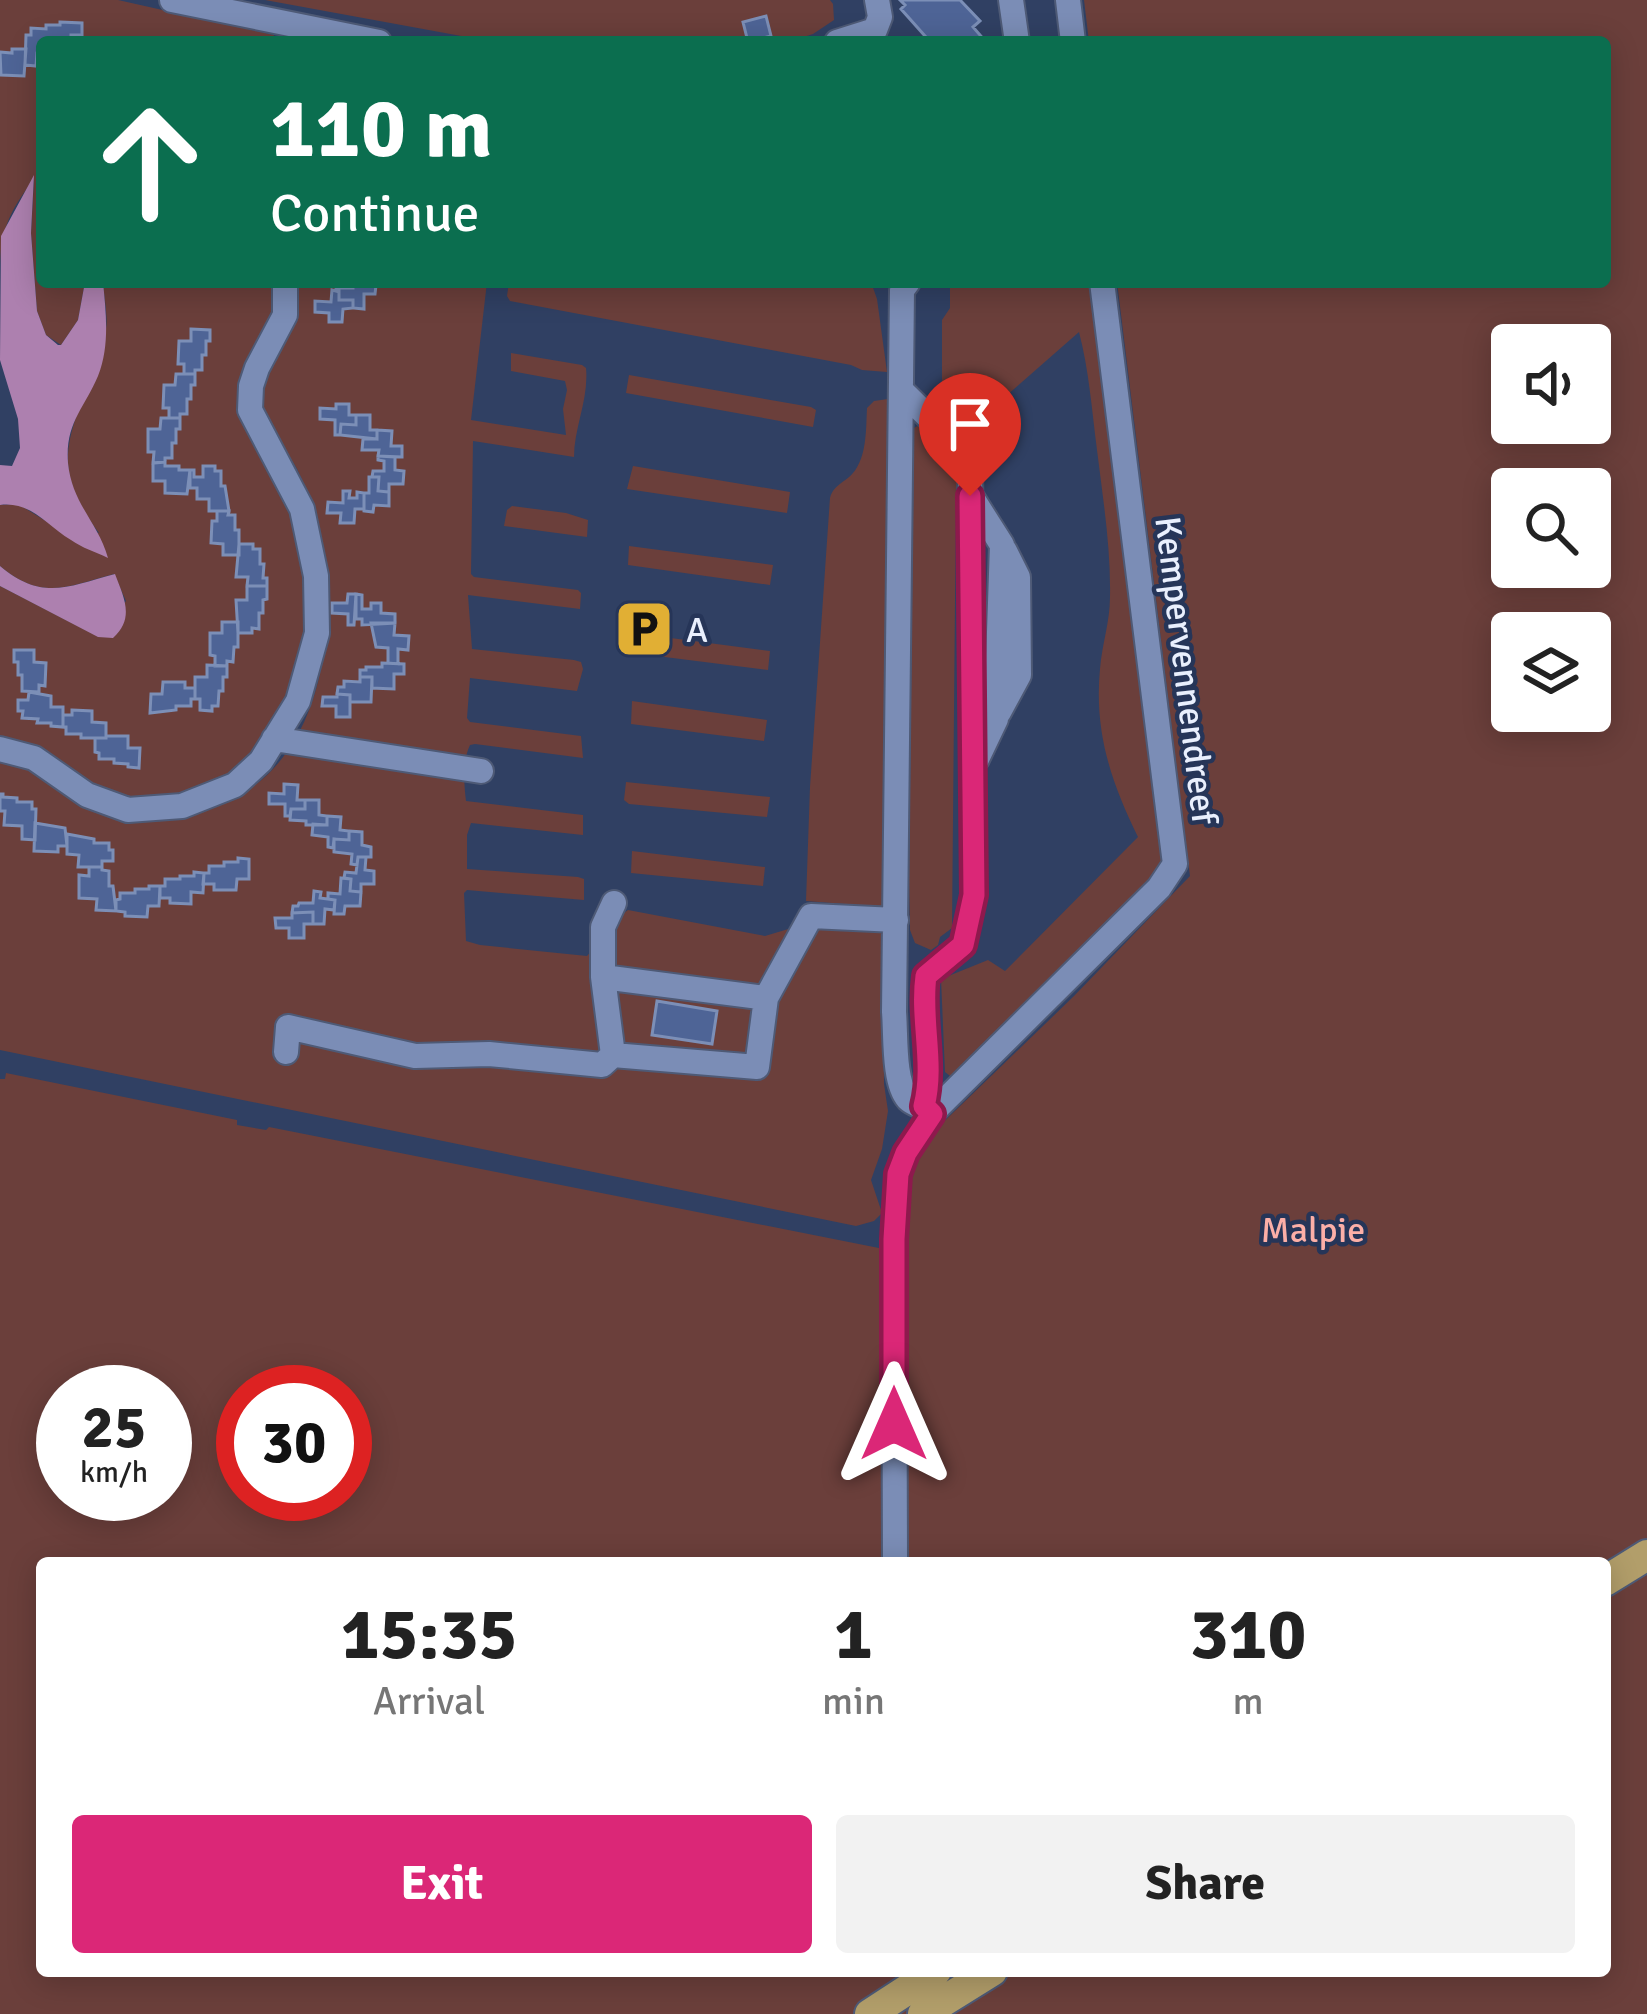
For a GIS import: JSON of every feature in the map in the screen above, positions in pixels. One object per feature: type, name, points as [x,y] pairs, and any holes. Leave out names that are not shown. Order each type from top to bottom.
[{"type":"main road","points":[[1611,1577],[1647,1555]]},
{"type":"main road","points":[[871,2014],[973,1977]]},
{"type":"street","points":[[172,0],[350,36]]},
{"type":"street","points":[[856,36],[875,30],[880,17],[877,0]]},
{"type":"street","points":[[1011,0],[1016,36]]},
{"type":"street","points":[[1068,0],[1072,36]]},
{"type":"street","points":[[0,749],[34,758],[87,795],[128,810],[182,806],[235,785],[261,761],[298,700],[317,632],[316,577],[302,509],[250,410],[256,368],[285,315],[286,288]]},
{"type":"street","points":[[902,288],[894,1012],[898,1078],[912,1104],[928,1110],[926,976],[963,945],[974,895],[973,766],[989,704],[989,585],[971,554],[970,458],[902,391]]},
{"type":"street","name":"Kempervennendreef","points":[[895,1557],[894,1239],[898,1174],[906,1153],[928,1110],[1159,889],[1175,864],[1103,288]]},
{"type":"street","points":[[970,496],[1018,577],[1018,675],[984,725]]},
{"type":"street","points":[[274,739],[482,771]]},
{"type":"street","points":[[613,1055],[603,977],[603,927],[614,903]]},
{"type":"street","points":[[286,1052],[288,1027],[415,1056],[490,1054],[602,1066],[613,1055],[757,1067],[766,998],[811,916],[896,920]]},
{"type":"street","points":[[897,953],[926,976]]},
{"type":"street","points":[[603,977],[766,998]]},
{"type":"green space","points":[[0,0],[118,0],[274,35],[36,36],[36,288],[84,288],[78,320],[61,345],[46,335],[37,311],[31,233],[34,179],[9,219],[0,265]]},
{"type":"green space","points":[[265,0],[830,0],[833,4],[834,20],[807,36],[461,36]]},
{"type":"green space","name":"Malpie","points":[[1084,0],[1647,0],[1647,2014],[0,2014],[0,1079],[6,1073],[237,1120],[237,1125],[269,1127],[909,1254],[913,1159],[929,1136],[1190,876],[1118,288],[1611,288],[1611,36],[1088,36]]},
{"type":"green space","points":[[104,288],[276,288],[274,316],[245,369],[238,400],[245,427],[303,533],[307,646],[290,707],[244,769],[190,796],[131,800],[95,788],[30,743],[0,737],[0,586],[99,637],[126,601],[114,574],[55,588],[29,584],[0,566],[0,505],[18,504],[49,523],[99,533],[73,488],[68,450],[107,318]]},
{"type":"green space","points":[[288,288],[486,288],[471,420],[566,435],[565,381],[511,371],[511,353],[586,368],[574,457],[473,441],[471,574],[578,590],[580,609],[468,595],[472,649],[581,662],[577,691],[470,678],[467,718],[581,736],[583,758],[475,744],[467,752],[464,773],[466,801],[583,815],[583,835],[471,823],[467,869],[578,877],[584,879],[584,900],[467,890],[466,941],[587,956],[628,910],[765,936],[805,924],[883,930],[888,1111],[871,1180],[882,1213],[874,1221],[856,1226],[0,1050],[0,758],[37,772],[102,814],[157,816],[211,808],[253,786],[285,754],[307,714],[321,668],[327,619],[325,569],[311,501],[263,407],[268,354]]},
{"type":"green space","points":[[508,288],[873,288],[887,372],[510,301]]},
{"type":"green space","points":[[950,288],[1097,288],[1165,868],[954,1079],[945,1072],[941,979],[988,960],[1005,971],[1138,837],[1102,735],[1099,692],[1110,606],[1109,560],[1079,332],[989,411],[988,423],[969,426],[942,388],[942,320],[950,308]]},
{"type":"green space","points":[[629,375],[811,407],[816,410],[813,427],[626,393]]},
{"type":"green space","points":[[888,399],[883,907],[806,901],[830,498],[860,462],[867,408],[874,401]]},
{"type":"green space","points":[[926,421],[960,456],[952,928],[931,950],[915,943],[910,930],[909,881],[914,428]]},
{"type":"green space","points":[[633,466],[790,492],[787,513],[627,489]]},
{"type":"green space","points":[[512,506],[588,520],[587,537],[504,526]]},
{"type":"green space","points":[[629,546],[773,565],[770,585],[628,565]]},
{"type":"green space","points":[[625,632],[770,651],[768,670],[625,652]]},
{"type":"green space","points":[[632,701],[767,720],[764,741],[631,724]]},
{"type":"green space","points":[[626,782],[770,797],[767,817],[629,804],[624,800]]},
{"type":"green space","points":[[632,851],[765,867],[763,886],[631,873]]},
{"type":"shaded area","points":[[34,175],[31,233],[37,311],[46,335],[58,345],[78,320],[84,288],[103,288],[104,353],[98,376],[72,427],[68,463],[75,490],[108,558],[75,543],[29,510],[0,505],[0,465],[12,466],[20,448],[18,419],[0,360],[1,236]]},
{"type":"shaded area","points":[[0,566],[29,584],[55,588],[115,574],[126,608],[124,623],[113,638],[98,637],[0,586]]},
{"type":"building","points":[[900,0],[960,0],[980,21],[973,27],[981,36],[925,36],[901,9],[905,5]]},
{"type":"building","points":[[766,16],[771,36],[746,36],[743,22]]},
{"type":"building","points":[[82,23],[82,35],[36,36],[36,66],[25,65],[26,35],[31,35],[31,28]]},
{"type":"building","points":[[12,49],[26,49],[24,76],[1,75],[0,52],[12,53]]},
{"type":"building","points":[[336,288],[339,300],[353,300],[353,308],[343,309],[342,322],[329,322],[329,313],[315,312],[315,301],[331,302]]},
{"type":"building","points":[[339,288],[376,288],[375,294],[364,294],[364,309],[353,308],[353,300],[339,300]]},
{"type":"building","points":[[191,329],[210,330],[210,341],[202,355],[202,370],[184,374],[184,364],[178,364],[179,341],[191,341]]},
{"type":"building","points":[[176,374],[195,374],[195,385],[187,399],[187,414],[169,418],[169,408],[163,408],[164,385],[175,385]]},
{"type":"building","points":[[336,404],[349,404],[349,415],[356,415],[356,425],[341,424],[340,435],[335,435],[335,420],[320,419],[320,408],[336,409]]},
{"type":"building","points":[[356,415],[370,415],[370,430],[377,430],[377,439],[340,435],[341,424],[356,425]]},
{"type":"building","points":[[161,418],[180,418],[180,429],[172,443],[172,458],[153,463],[148,429],[160,429]]},
{"type":"building","points":[[377,430],[392,431],[391,446],[402,446],[402,457],[362,450],[363,439],[377,439]]},
{"type":"building","points":[[378,456],[395,457],[395,470],[404,471],[403,484],[389,484],[389,492],[378,491],[379,477],[372,477],[373,471],[384,471],[384,461]]},
{"type":"building","points":[[165,462],[165,466],[190,470],[187,494],[165,493],[165,481],[153,481],[153,463]]},
{"type":"building","points":[[203,466],[221,471],[229,511],[209,511],[209,499],[197,499],[197,488],[190,488],[190,470],[194,477],[203,477]]},
{"type":"building","points":[[369,477],[379,477],[378,491],[389,492],[389,506],[374,505],[373,512],[364,511]]},
{"type":"building","points":[[343,491],[350,491],[349,498],[364,493],[364,509],[355,509],[354,523],[340,523],[341,513],[327,513],[328,502],[343,503]]},
{"type":"building","points":[[217,511],[235,515],[239,555],[223,555],[223,544],[211,543]]},
{"type":"building","points":[[239,544],[260,549],[267,586],[247,586],[248,577],[236,577]]},
{"type":"building","points":[[247,586],[267,586],[267,599],[259,613],[259,629],[238,633],[236,600],[247,600]]},
{"type":"building","points":[[348,594],[356,594],[354,625],[348,625],[348,614],[332,613],[332,603],[347,603]]},
{"type":"building","points":[[356,594],[362,595],[362,609],[381,603],[381,613],[395,614],[395,623],[362,625],[362,619],[356,619]]},
{"type":"building","points":[[222,622],[238,622],[238,647],[234,647],[233,662],[215,666],[210,633],[222,633]]},
{"type":"building","points":[[371,623],[395,623],[394,635],[409,636],[408,650],[398,649],[398,664],[388,663],[388,648],[376,647]]},
{"type":"building","points":[[14,650],[34,650],[34,662],[46,663],[45,686],[39,685],[39,692],[22,691]]},
{"type":"building","points":[[382,663],[404,664],[404,674],[394,674],[394,689],[372,688],[372,677],[360,677],[360,670],[382,667]]},
{"type":"building","points":[[207,665],[227,666],[218,706],[212,706],[212,711],[200,710],[200,699],[195,699],[195,677],[207,677]]},
{"type":"building","points":[[360,677],[372,677],[371,702],[350,702],[350,695],[337,694],[344,681],[360,682]]},
{"type":"building","points":[[163,682],[185,682],[185,688],[195,688],[191,706],[150,713],[151,694],[162,694]]},
{"type":"building","points":[[29,692],[51,696],[51,707],[63,707],[63,727],[22,718],[18,700],[28,700]]},
{"type":"building","points":[[350,695],[350,717],[336,717],[336,706],[322,706],[323,697]]},
{"type":"building","points":[[72,710],[92,711],[92,722],[106,723],[106,738],[66,734],[63,715],[72,715]]},
{"type":"building","points":[[128,736],[128,748],[140,748],[139,768],[99,759],[95,738]]},
{"type":"building","points":[[284,784],[298,785],[297,800],[305,800],[305,809],[291,809],[290,816],[285,816],[285,804],[269,804],[269,793],[284,794]]},
{"type":"building","points":[[0,794],[17,798],[17,802],[32,802],[35,840],[22,839],[22,826],[4,825]]},
{"type":"building","points":[[305,800],[319,800],[319,815],[327,816],[327,825],[290,820],[291,809],[305,809]]},
{"type":"building","points":[[327,816],[341,817],[340,830],[349,831],[349,840],[334,839],[333,848],[328,847],[328,837],[312,835],[313,824],[327,825]]},
{"type":"building","points":[[35,823],[65,828],[67,846],[58,846],[58,852],[34,851]]},
{"type":"building","points":[[349,831],[362,832],[362,845],[371,847],[371,857],[358,857],[357,865],[351,864],[352,854],[334,852],[334,839],[349,840]]},
{"type":"building","points":[[67,834],[109,843],[113,861],[102,861],[102,867],[78,867],[79,855],[67,854]]},
{"type":"building","points":[[358,857],[366,857],[365,870],[374,871],[374,884],[361,884],[361,892],[350,891],[351,879],[344,878],[345,872],[356,873]]},
{"type":"building","points":[[238,858],[249,859],[249,879],[237,879],[236,890],[214,890],[214,884],[203,884],[209,866],[224,866]]},
{"type":"building","points":[[89,867],[109,871],[116,911],[96,910],[97,899],[79,898],[79,875],[89,876]]},
{"type":"building","points":[[194,872],[204,873],[203,893],[191,892],[191,904],[160,898],[165,879],[194,876]]},
{"type":"building","points":[[341,878],[351,879],[350,891],[361,892],[360,906],[345,906],[344,914],[334,914],[335,900],[328,899],[328,893],[340,894]]},
{"type":"building","points":[[160,886],[159,906],[148,906],[147,917],[116,911],[120,893]]},
{"type":"building","points":[[314,891],[321,892],[320,898],[335,900],[334,910],[325,909],[324,924],[313,924],[313,912],[292,913],[299,903],[313,903]]},
{"type":"building","points":[[313,912],[313,924],[304,924],[304,938],[289,938],[289,928],[276,928],[275,918]]},
{"type":"building","points":[[657,1001],[717,1011],[712,1044],[652,1035]]},
{"type":"place","name":"A","points":[[644,629]]},
{"type":"route","points":[[894,1424],[898,1174],[932,1114],[924,1106],[928,1089],[926,976],[963,945],[974,895],[970,496]]}]
